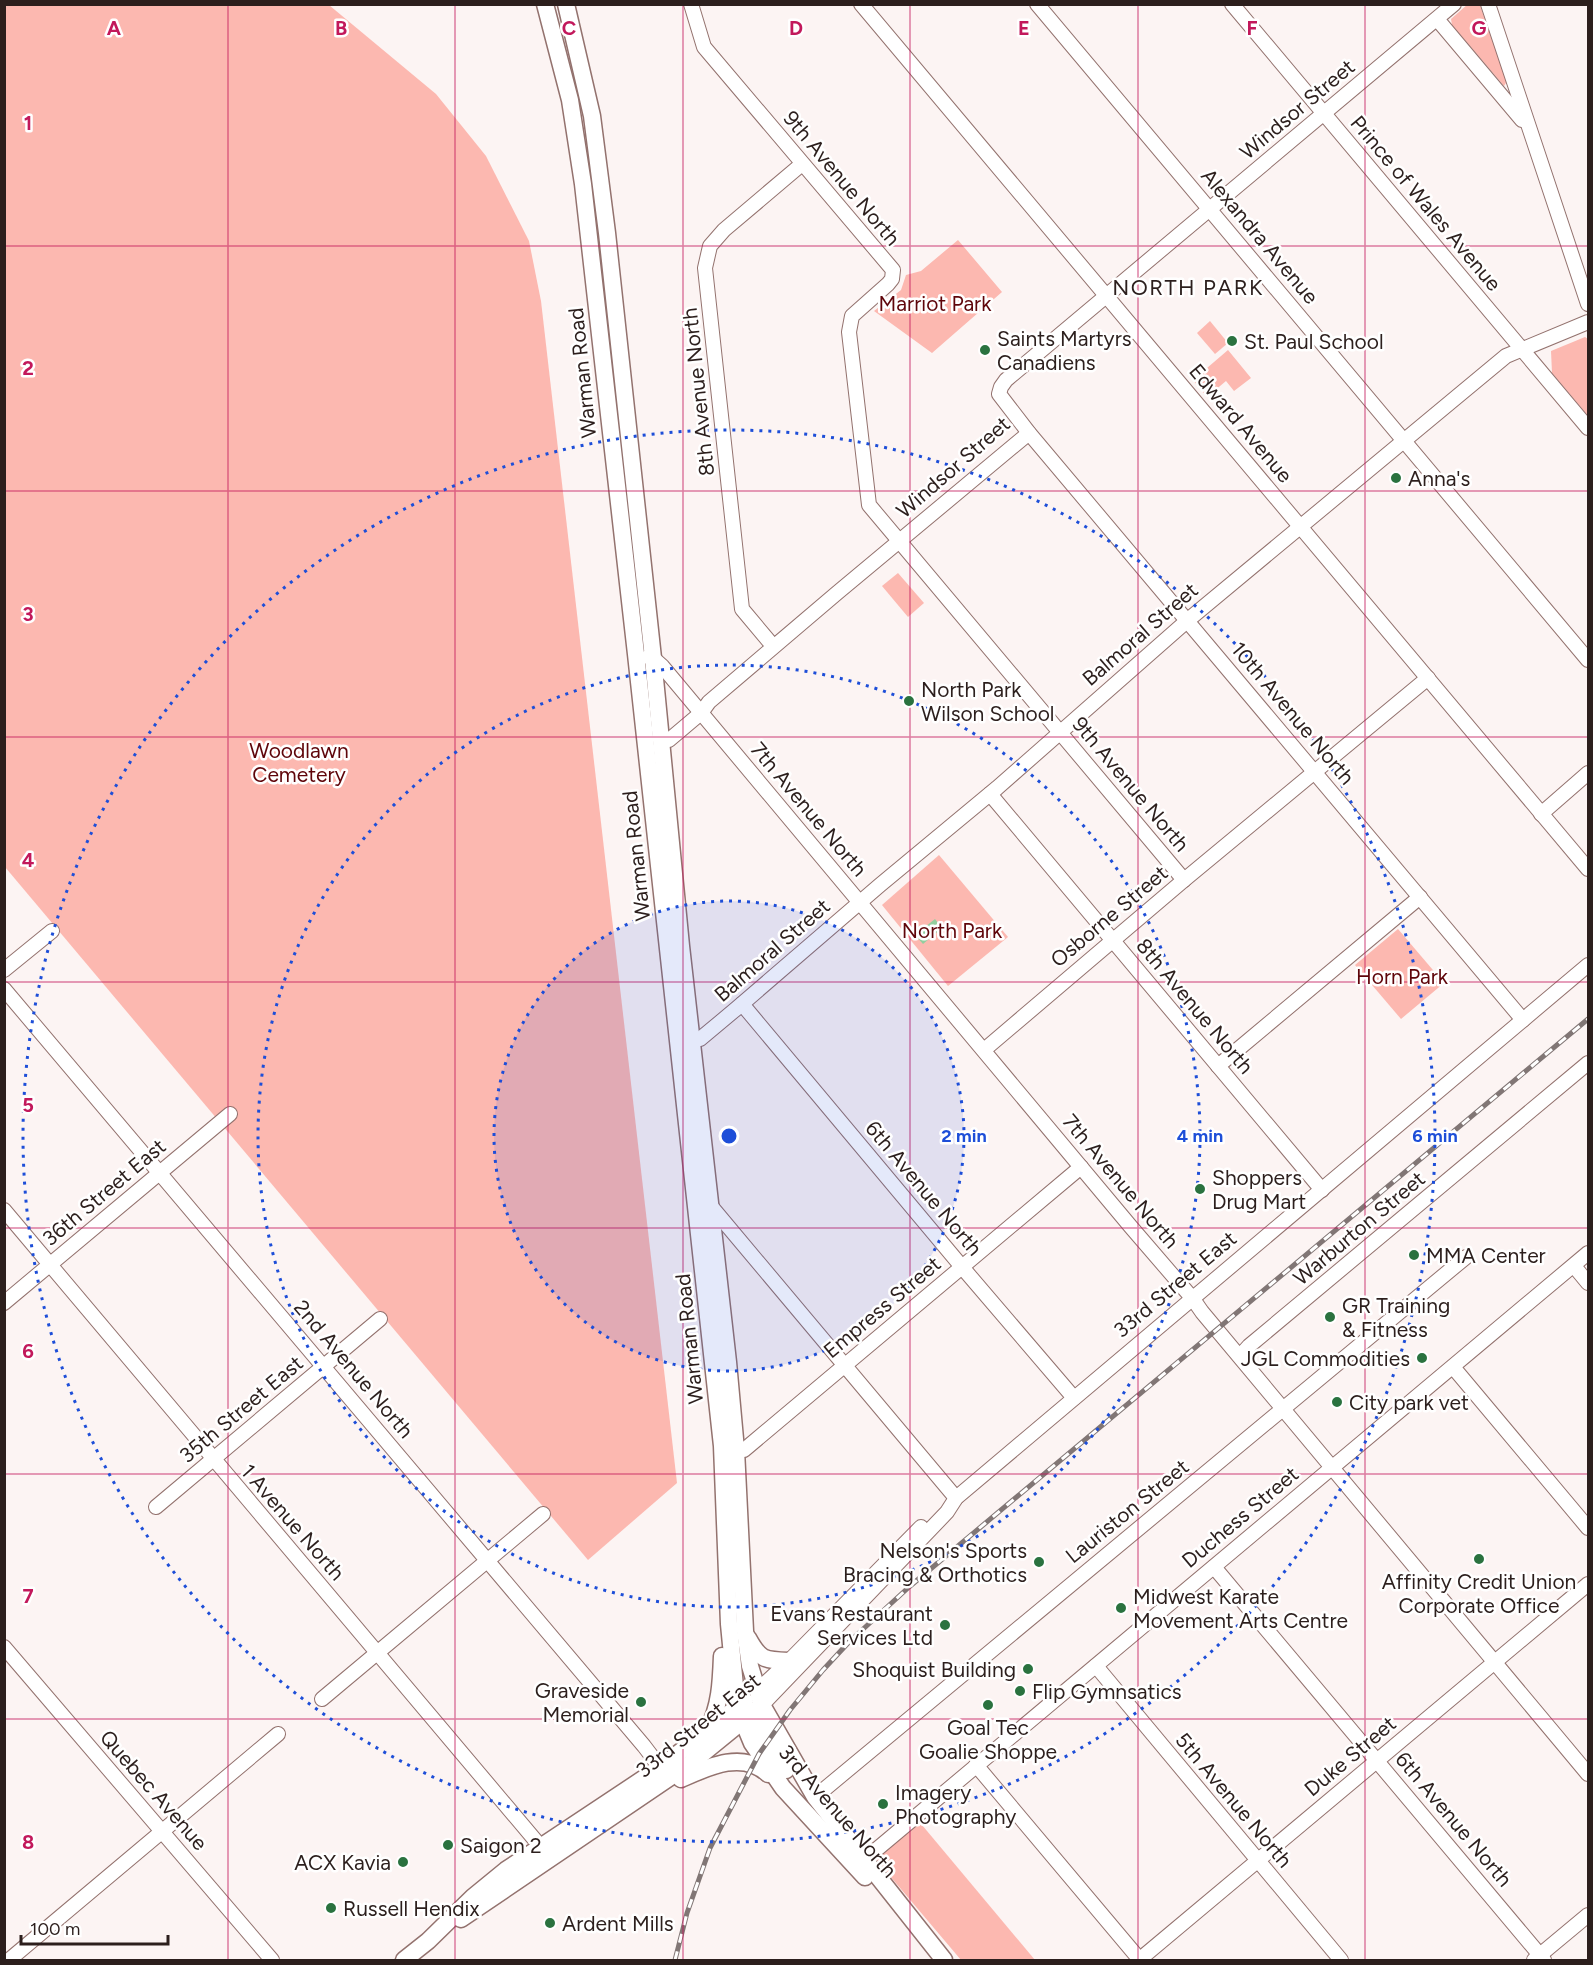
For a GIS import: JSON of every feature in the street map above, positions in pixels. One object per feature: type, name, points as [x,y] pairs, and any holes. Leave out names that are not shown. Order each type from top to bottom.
[{"type":"main road","name":"Warman Road","points":[[545,4],[570,99],[583,184],[636,654],[686,1043],[710,1205],[736,1449],[745,1631],[750,1666],[750,1708]]},
{"type":"main road","name":"Warman Road","points":[[566,4],[592,116],[653,658],[723,1446],[732,1671],[750,1708]]},
{"type":"main road","points":[[706,1733],[716,1715],[719,1700],[722,1648],[728,1607]]},
{"type":"main road","points":[[745,1631],[755,1651],[762,1658],[789,1661]]},
{"type":"main road","name":"3rd Avenue North","points":[[750,1708],[815,1797],[944,1960]]},
{"type":"main road","name":"3rd Avenue North","points":[[750,1708],[759,1754],[797,1805],[898,1914],[921,1933]]},
{"type":"main road","name":"33rd Street East","points":[[404,1960],[428,1941],[652,1791],[665,1773],[706,1733],[750,1708]]},
{"type":"main road","name":"33rd Street East","points":[[428,1941],[481,1890],[506,1870],[540,1846],[665,1773],[750,1708]]},
{"type":"main road","points":[[652,1791],[706,1768],[742,1761],[754,1764],[765,1772],[797,1805]]},
{"type":"street","name":"9th Avenue North","points":[[691,4],[704,47],[892,270],[892,279],[888,284],[852,316],[849,332],[869,504],[1184,880]]},
{"type":"street","name":"Edward Avenue","points":[[861,4],[1588,869]]},
{"type":"street","name":"Alexandra Avenue","points":[[1037,4],[1588,660]]},
{"type":"street","name":"Prince of Wales Avenue","points":[[1233,4],[1588,428]]},
{"type":"street","name":"Windsor Street","points":[[660,739],[669,740],[773,646],[1029,433],[999,394],[1000,387],[1454,4]]},
{"type":"street","points":[[1488,4],[1588,304]]},
{"type":"street","points":[[1437,19],[1527,126]]},
{"type":"street","name":"8th Avenue North","points":[[773,646],[742,609],[705,268],[710,246],[724,230],[802,164]]},
{"type":"street","name":"Balmoral Street","points":[[686,1043],[700,1039],[742,1004],[990,794],[1188,620],[1506,356],[1588,322]]},
{"type":"street","name":"10th Avenue North","points":[[1029,433],[1523,1020]]},
{"type":"street","points":[[636,654],[653,658]]},
{"type":"street","name":"7th Avenue North","points":[[653,658],[1193,1299],[1588,1774]]},
{"type":"street","name":"Osborne Street","points":[[984,1050],[1184,880],[1428,678]]},
{"type":"street","points":[[1541,813],[1588,773]]},
{"type":"street","name":"8th Avenue North","points":[[990,794],[1322,1190]]},
{"type":"street","points":[[1218,1066],[1420,897]]},
{"type":"street","points":[[4,970],[52,931]]},
{"type":"street","name":"33rd Street East","points":[[750,1708],[947,1512],[956,1498],[1588,964]]},
{"type":"street","name":"2nd Avenue North","points":[[4,989],[489,1561],[665,1773]]},
{"type":"street","name":"6th Avenue North","points":[[742,1004],[1074,1398]]},
{"type":"street","name":"Warburton Street","points":[[1240,1356],[1249,1346],[1588,1063]]},
{"type":"street","name":"36th Street East","points":[[4,1303],[230,1114]]},
{"type":"street","name":"Empress Street","points":[[736,1449],[744,1450],[1081,1167]]},
{"type":"street","points":[[710,1205],[956,1498]]},
{"type":"street","name":"1 Avenue North","points":[[4,1210],[551,1860]]},
{"type":"street","name":"Duchess Street","points":[[864,1860],[1588,1253]]},
{"type":"street","name":"Lauriston Street","points":[[815,1797],[1466,1257]]},
{"type":"street","points":[[1574,1266],[1588,1283]]},
{"type":"street","name":"35th Street East","points":[[156,1507],[380,1319]]},
{"type":"street","points":[[1453,1367],[1588,1528]]},
{"type":"street","name":"33rd Street East","points":[[750,1708],[789,1661],[946,1501],[956,1498]]},
{"type":"street","points":[[322,1699],[543,1514]]},
{"type":"street","name":"6th Avenue North","points":[[1214,1567],[1378,1761],[1539,1959]]},
{"type":"street","name":"Duke Street","points":[[1139,1960],[1588,1584]]},
{"type":"street","name":"Quebec Avenue","points":[[4,1647],[272,1960]]},
{"type":"street","name":"5th Avenue North","points":[[1096,1666],[1341,1960]]},
{"type":"street","points":[[9,1960],[278,1734]]},
{"type":"street","points":[[976,1765],[1139,1960]]},
{"type":"street","points":[[1539,1959],[1588,1915]]},
{"type":"green space","points":[[1468,4],[1480,5],[1506,80],[1504,86],[1452,25],[1451,19]]},
{"type":"green space","name":"Woodlawn Cemetery","points":[[4,5],[329,5],[436,94],[486,156],[529,241],[541,301],[677,1483],[588,1560],[5,867]]},
{"type":"green space","name":"Marriot Park","points":[[958,240],[1002,292],[932,353],[874,311],[901,290],[906,275],[921,271]]},
{"type":"green space","points":[[1210,321],[1228,343],[1215,354],[1197,333]]},
{"type":"green space","points":[[1585,337],[1588,339],[1588,416],[1552,373],[1551,351]]},
{"type":"green space","points":[[1228,350],[1251,378],[1234,391],[1226,381],[1207,397],[1193,380]]},
{"type":"green space","points":[[898,573],[924,603],[908,617],[882,586]]},
{"type":"green space","name":"North Park","points":[[939,855],[1008,937],[948,986],[882,905]]},
{"type":"green space","name":"Horn Park","points":[[1398,929],[1444,983],[1401,1019],[1355,965]]},
{"type":"green space","points":[[917,1819],[1035,1960],[961,1960],[873,1856]]},
{"type":"shaded area","points":[[935,919],[942,928],[923,944],[915,935]]},
{"type":"railway","points":[[675,1960],[687,1913],[710,1848],[759,1754],[790,1710],[849,1642],[909,1587],[1588,1019]]},
{"type":"place","name":"St. Paul School","points":[[1232,341]]},
{"type":"place","name":"Saints Martyrs Canadiens","points":[[985,350]]},
{"type":"place","name":"Anna's","points":[[1396,478]]},
{"type":"place","name":"North Park Wilson School","points":[[909,701]]},
{"type":"place","name":"Shoppers Drug Mart","points":[[1200,1189]]},
{"type":"place","name":"MMA Center","points":[[1414,1255]]},
{"type":"place","name":"GR Training & Fitness","points":[[1330,1317]]},
{"type":"place","name":"JGL Commodities","points":[[1422,1358]]},
{"type":"place","name":"City park vet","points":[[1337,1402]]},
{"type":"place","name":"Affinity Credit Union Corporate Office","points":[[1479,1559]]},
{"type":"place","name":"Nelson's Sports Bracing & Orthotics","points":[[1039,1562]]},
{"type":"place","name":"Midwest Karate Movement Arts Centre","points":[[1121,1608]]},
{"type":"place","name":"Evans Restaurant Services Ltd","points":[[945,1625]]},
{"type":"place","name":"Shoquist Building","points":[[1028,1669]]},
{"type":"place","name":"Flip Gymnsatics","points":[[1020,1691]]},
{"type":"place","name":"Graveside Memorial","points":[[641,1702]]},
{"type":"place","name":"Goal Tec Goalie Shoppe","points":[[988,1705]]},
{"type":"place","name":"Imagery Photography","points":[[883,1804]]},
{"type":"place","name":"Saigon 2","points":[[448,1845]]},
{"type":"place","name":"ACX Kavia","points":[[403,1862]]},
{"type":"place","name":"Russell Hendix","points":[[331,1908]]},
{"type":"place","name":"Ardent Mills","points":[[550,1923]]},
{"type":"district","name":"NORTH PARK","points":[[1188,287]]}]
